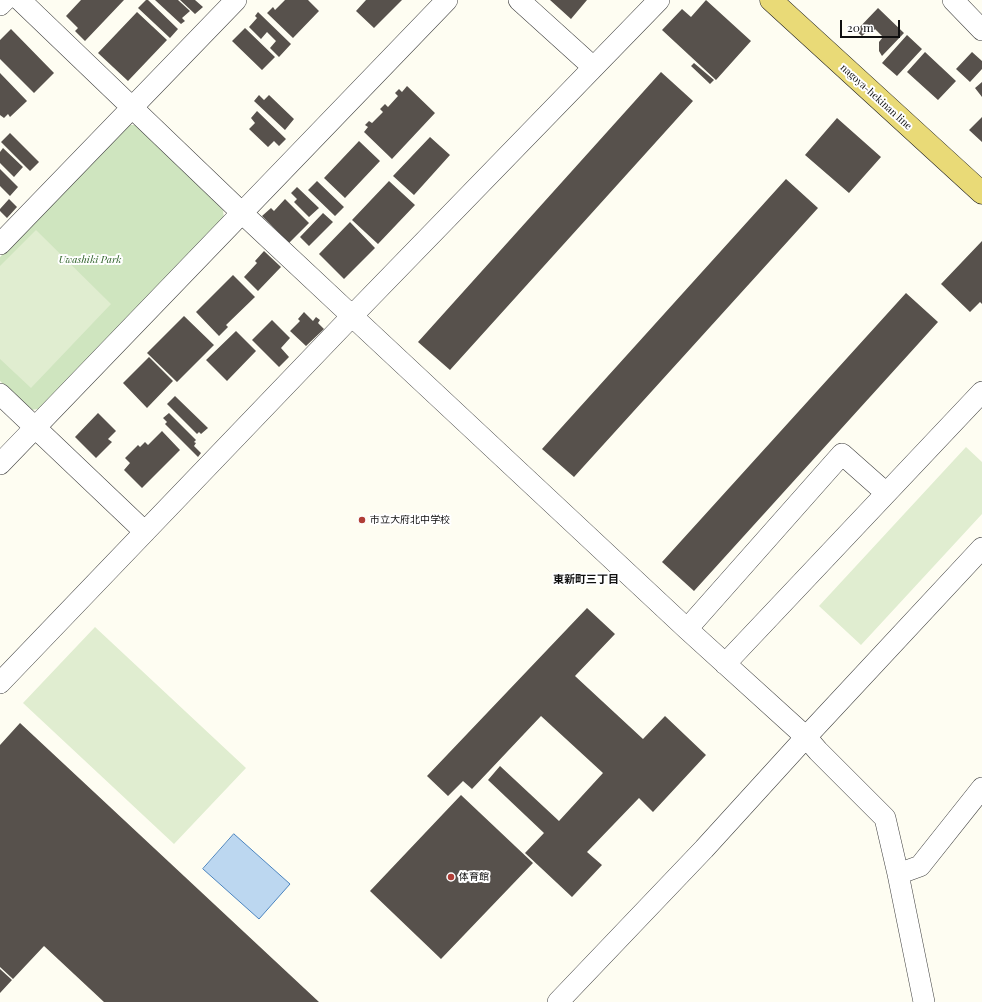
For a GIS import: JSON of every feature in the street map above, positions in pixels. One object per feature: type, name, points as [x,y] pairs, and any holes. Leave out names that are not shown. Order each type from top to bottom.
[{"type":"main road","name":"nagoya-hekinan line","points":[[770,0],[982,193]]},
{"type":"street","points":[[0,6],[5,0]]},
{"type":"street","points":[[20,0],[242,213],[687,629],[806,737],[885,818],[924,1002]]},
{"type":"street","points":[[0,244],[236,0]]},
{"type":"street","points":[[0,464],[447,0]]},
{"type":"street","points":[[519,0],[593,67]]},
{"type":"street","points":[[0,683],[352,316],[659,0]]},
{"type":"street","points":[[953,0],[982,30]]},
{"type":"street","points":[[725,664],[982,392]]},
{"type":"street","points":[[0,394],[145,532]]},
{"type":"street","points":[[687,629],[842,454],[886,493]]},
{"type":"street","points":[[558,1002],[704,849],[982,548]]},
{"type":"street","points":[[898,874],[920,866],[982,788]]},
{"type":"green space","name":"Uwashiki Park","points":[[127,125],[137,125],[223,210],[224,219],[40,409],[30,410],[0,381],[0,257]]},
{"type":"green space","points":[[36,230],[111,304],[31,388],[0,359],[0,266]]},
{"type":"green space","points":[[966,447],[982,462],[982,514],[861,645],[819,606]]},
{"type":"green space","points":[[95,627],[246,768],[174,844],[23,703]]},
{"type":"water","points":[[234,834],[290,884],[259,919],[203,869]]},
{"type":"building","points":[[81,0],[124,0],[85,41],[75,31],[78,28],[66,16]]},
{"type":"building","points":[[146,0],[148,0],[178,29],[170,38],[138,8]]},
{"type":"building","points":[[155,0],[178,0],[190,11],[182,18],[185,21],[181,24]]},
{"type":"building","points":[[180,0],[195,0],[203,7],[195,14]]},
{"type":"building","points":[[285,0],[308,0],[319,11],[293,38],[267,13],[273,7],[275,10]]},
{"type":"building","points":[[366,0],[402,0],[374,28],[356,11]]},
{"type":"building","points":[[550,0],[587,0],[571,19]]},
{"type":"building","points":[[706,0],[751,41],[716,80],[662,30],[682,9],[691,17]]},
{"type":"building","points":[[878,8],[904,33],[882,56],[879,51],[879,42],[883,37],[875,29],[873,32],[870,29],[862,36],[856,31]]},
{"type":"building","points":[[137,12],[167,40],[128,81],[98,53]]},
{"type":"building","points":[[258,12],[291,44],[279,57],[270,48],[276,41],[267,32],[261,39],[249,27],[257,18],[255,16]]},
{"type":"building","points":[[245,28],[275,57],[262,70],[232,41]]},
{"type":"building","points":[[11,29],[54,73],[34,93],[0,59],[0,40]]},
{"type":"building","points":[[907,35],[922,49],[897,76],[882,63]]},
{"type":"building","points":[[925,52],[956,81],[938,100],[907,72]]},
{"type":"building","points":[[972,52],[982,61],[982,69],[970,82],[956,69]]},
{"type":"building","points":[[694,63],[714,80],[710,84],[691,66]]},
{"type":"building","points":[[661,72],[693,101],[450,370],[418,342]]},
{"type":"building","points":[[0,73],[27,101],[10,117],[8,114],[4,118],[0,115]]},
{"type":"building","points":[[982,82],[982,97],[975,88]]},
{"type":"building","points":[[407,86],[435,113],[392,159],[364,132],[368,127],[365,125],[369,121],[372,123],[383,112],[380,109],[385,104],[388,107],[398,96],[395,93],[399,89],[402,92]]},
{"type":"building","points":[[259,95],[264,100],[269,95],[294,119],[285,130],[254,101]]},
{"type":"building","points":[[257,111],[286,139],[279,146],[274,141],[268,147],[249,129],[255,123],[251,118]]},
{"type":"building","points":[[982,117],[982,142],[969,130]]},
{"type":"building","points":[[837,118],[881,157],[849,193],[805,155]]},
{"type":"building","points":[[10,133],[39,162],[30,171],[1,142]]},
{"type":"building","points":[[430,137],[450,155],[414,195],[393,176]]},
{"type":"building","points":[[359,141],[380,161],[345,198],[324,178]]},
{"type":"building","points":[[3,148],[23,167],[14,177],[0,163],[0,152]]},
{"type":"building","points":[[0,169],[18,187],[10,196],[0,186]]},
{"type":"building","points":[[786,179],[818,208],[574,477],[542,449]]},
{"type":"building","points":[[317,181],[344,207],[335,216],[308,190]]},
{"type":"building","points":[[389,181],[415,205],[378,244],[352,220]]},
{"type":"building","points":[[297,187],[319,208],[309,217],[294,202],[297,199],[291,193]]},
{"type":"building","points":[[9,199],[17,207],[7,218],[0,211],[0,209]]},
{"type":"building","points":[[285,199],[309,223],[289,243],[262,216],[271,208],[274,211]]},
{"type":"building","points":[[323,213],[333,222],[309,246],[300,237]]},
{"type":"building","points":[[350,222],[375,248],[344,279],[319,254]]},
{"type":"building","points":[[982,241],[982,304],[980,302],[970,312],[941,284]]},
{"type":"building","points":[[264,251],[281,267],[258,291],[244,277],[257,263],[255,261]]},
{"type":"building","points":[[233,275],[255,297],[226,325],[228,327],[219,336],[196,312]]},
{"type":"building","points":[[906,293],[938,322],[694,591],[662,562]]},
{"type":"building","points":[[304,312],[313,321],[316,317],[320,320],[318,323],[324,329],[306,346],[290,331],[300,321],[298,319]]},
{"type":"building","points":[[184,316],[214,345],[177,382],[147,353]]},
{"type":"building","points":[[272,320],[290,338],[281,348],[289,357],[279,367],[252,340]]},
{"type":"building","points":[[236,331],[256,351],[227,381],[206,360]]},
{"type":"building","points":[[149,357],[173,381],[147,408],[123,383]]},
{"type":"building","points":[[175,396],[208,428],[201,434],[199,432],[197,434],[167,404]]},
{"type":"building","points":[[98,413],[116,431],[108,439],[112,442],[96,458],[75,437]]},
{"type":"building","points":[[169,413],[196,440],[194,442],[196,443],[194,446],[201,453],[198,457],[165,424],[167,422],[163,418]]},
{"type":"building","points":[[162,431],[180,450],[142,488],[124,470],[130,463],[125,458],[138,445],[140,447],[145,442],[148,445]]},
{"type":"building","points":[[587,608],[615,634],[575,676],[643,739],[665,716],[706,755],[653,812],[639,798],[587,852],[602,865],[572,897],[525,853],[544,833],[488,780],[500,766],[559,821],[603,773],[541,716],[472,789],[463,781],[448,796],[427,776]]},
{"type":"building","points":[[20,723],[319,1002],[104,1002],[44,946],[13,979],[0,967],[0,745]]},
{"type":"building","name":"体育館","points":[[461,795],[533,863],[441,959],[370,891]]},
{"type":"building","points":[[0,969],[12,980],[0,993]]},
{"type":"place","name":"市立大府北中学校","points":[[362,520]]},
{"type":"place","name":"体育館","points":[[451,877]]},
{"type":"district","name":"東新町三丁目","points":[[586,580]]}]
